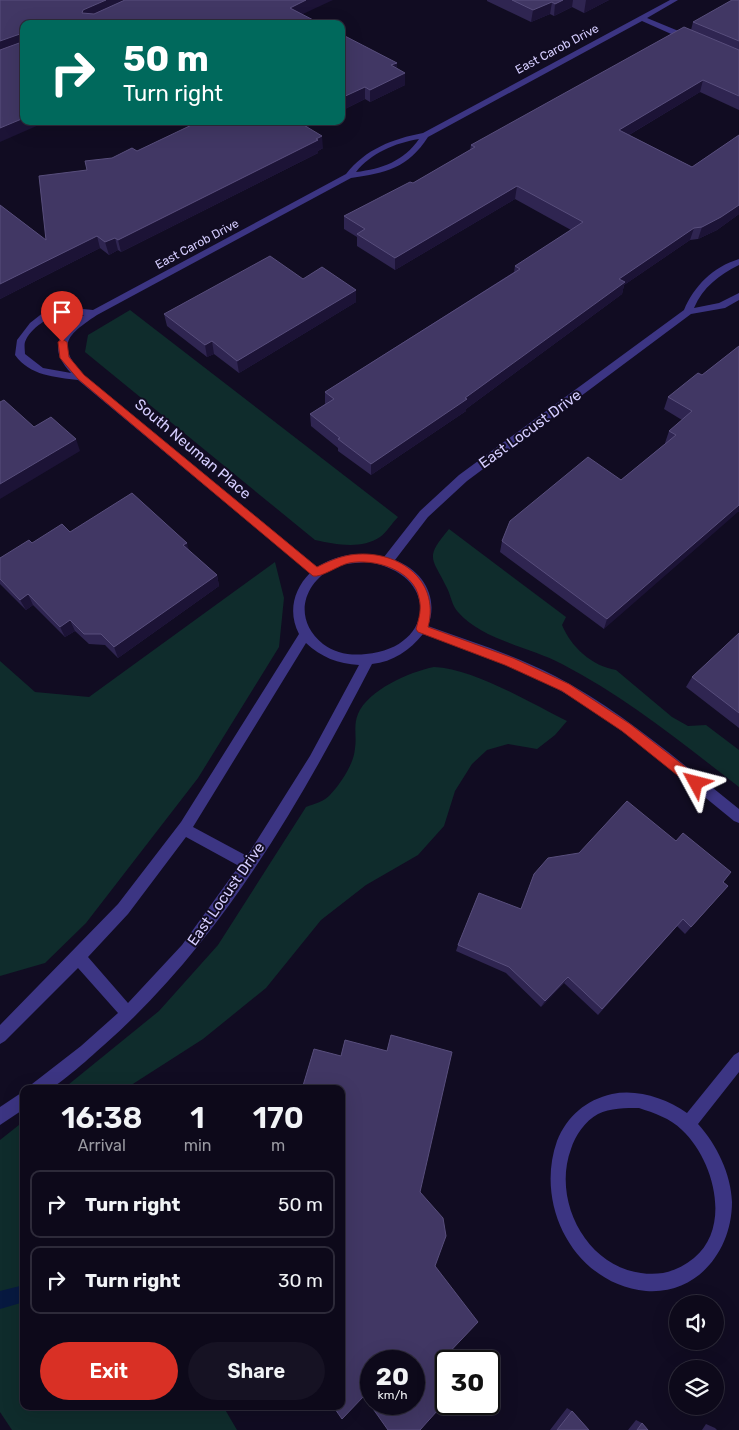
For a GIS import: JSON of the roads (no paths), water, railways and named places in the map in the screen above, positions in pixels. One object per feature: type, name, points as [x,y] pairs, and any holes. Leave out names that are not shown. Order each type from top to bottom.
[{"type":"street","name":"East Carob Drive","points":[[349,176],[357,164],[385,145],[400,139],[425,135],[675,0]]},
{"type":"street","points":[[642,18],[696,41]]},
{"type":"street","name":"East Carob Drive","points":[[62,342],[70,330],[94,313],[349,176],[389,168],[407,158],[417,149],[425,135]]},
{"type":"street","name":"East Locust Drive","points":[[688,312],[693,297],[705,284],[720,270],[739,262]]},
{"type":"street","name":"East Locust Drive","points":[[387,562],[424,514],[464,478],[688,312],[722,306],[739,296]]},
{"type":"street","points":[[81,377],[42,372],[28,365],[20,355],[20,342],[33,325],[47,314],[63,310],[94,313]]},
{"type":"street","name":"South Neuman Place","points":[[62,342],[64,358],[81,377],[317,573]]},
{"type":"street","points":[[368,558],[387,562],[404,570],[417,582],[424,596],[426,612],[422,629],[413,641],[400,651],[384,658],[366,661],[348,660],[331,655],[316,646],[305,635],[298,619],[298,602],[304,586],[317,573],[332,564],[350,559],[368,558]]},
{"type":"street","points":[[422,629],[509,662],[566,688],[626,728],[739,816]]},
{"type":"street","points":[[0,1036],[78,957],[123,908],[184,829],[305,635]]},
{"type":"street","name":"East Locust Drive","points":[[42,1085],[86,1051],[128,1014],[187,950],[249,864],[315,760],[366,661]]},
{"type":"street","points":[[184,829],[249,864]]},
{"type":"street","points":[[78,957],[128,1014]]},
{"type":"street","points":[[688,1124],[739,1060]]},
{"type":"street","points":[[639,1100],[656,1105],[665,1108],[688,1124],[708,1148],[721,1178],[724,1210],[718,1240],[702,1264],[677,1280],[649,1284],[619,1278],[592,1260],[572,1235],[560,1207],[556,1178],[561,1150],[573,1126],[592,1110],[614,1101],[639,1100]]},
{"type":"street","points":[[0,1117],[20,1102]]},
{"type":"waterway","points":[[0,1300],[20,1294]]}]
